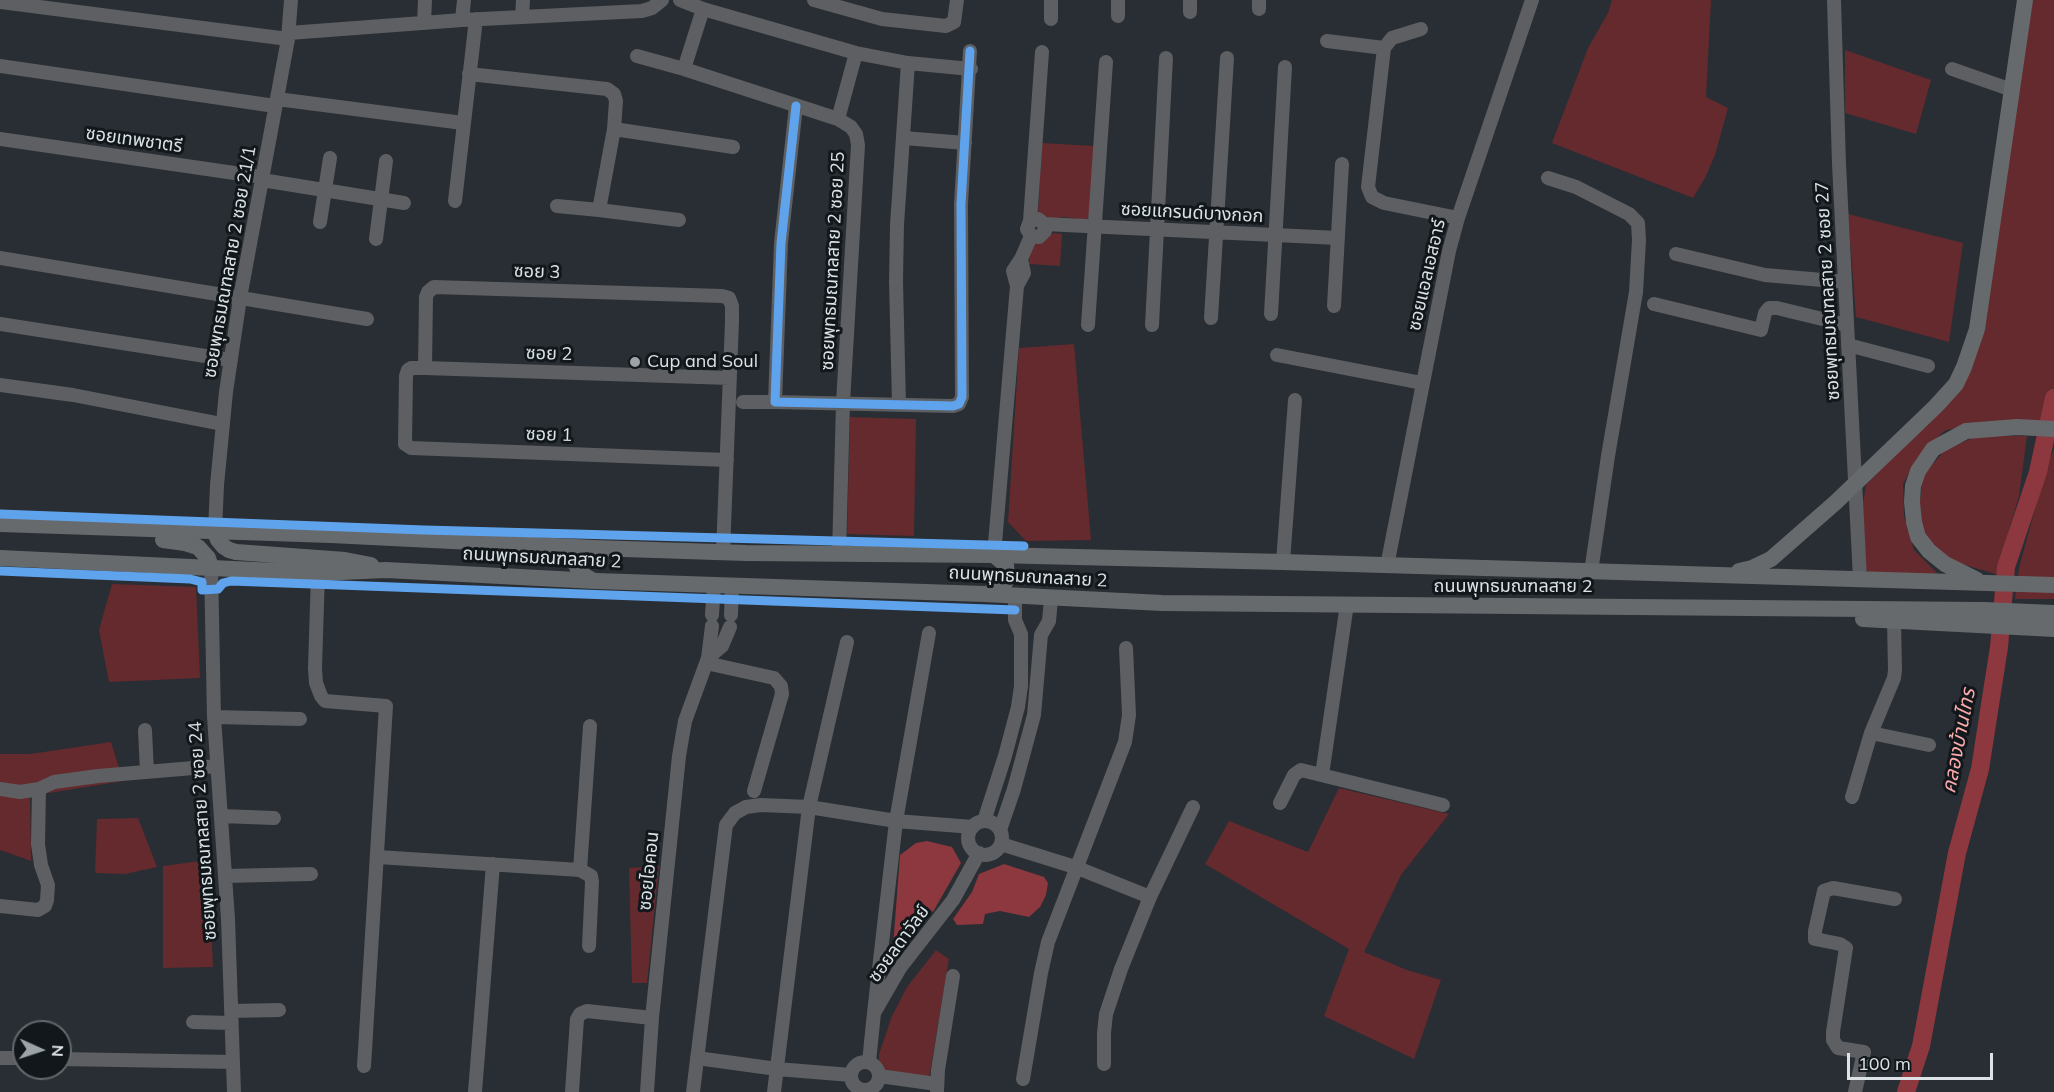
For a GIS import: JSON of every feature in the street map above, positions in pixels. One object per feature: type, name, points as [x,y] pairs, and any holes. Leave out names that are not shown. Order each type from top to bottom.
[{"type":"main road","points":[[1714,575],[1752,568],[1771,559],[1836,502],[1956,384],[1977,329],[2025,0]]},
{"type":"main road","points":[[1987,583],[1945,564],[1929,551],[1918,537],[1914,522],[1913,486],[1918,471],[1934,449],[1966,431],[2018,427],[2054,429]]},
{"type":"main road","name":"ถนนพุทธมณฑลสาย 2","points":[[0,524],[723,552],[994,555],[1283,562],[2054,585]]},
{"type":"main road","points":[[49,526],[68,533],[192,544],[202,551],[211,567]]},
{"type":"main road","points":[[215,532],[223,546],[236,552],[363,562],[386,570]]},
{"type":"main road","points":[[594,548],[579,553],[576,565],[581,574],[596,581]]},
{"type":"main road","points":[[985,594],[1000,588],[1007,577],[1006,566],[994,555]]},
{"type":"main road","name":"ถนนพุทธมณฑลสาย 2","points":[[0,558],[318,573],[386,570],[596,581],[1185,603],[1667,607],[1984,618],[2054,613]]},
{"type":"main road","points":[[1667,607],[1894,621],[1984,618],[2020,627],[2054,629]]},
{"type":"street","name":"ซอยพุทธมณฑลสาย 2 ซอย 21/1","points":[[215,532],[222,424],[231,360],[240,298],[288,36],[291,0]]},
{"type":"street","points":[[424,23],[425,0]]},
{"type":"street","points":[[462,20],[464,0]]},
{"type":"street","points":[[522,17],[523,0]]},
{"type":"street","points":[[680,0],[703,9],[856,52],[908,63],[970,69]]},
{"type":"street","points":[[814,0],[860,7],[882,19],[946,26],[954,22],[957,0]]},
{"type":"street","points":[[1051,0],[1051,20]]},
{"type":"street","points":[[1118,0],[1118,16]]},
{"type":"street","name":"ซอยแอลเอสอาร์","points":[[1387,566],[1449,251],[1458,218],[1532,0]]},
{"type":"street","name":"ซอยพุทธมณฑลสาย 2 ซอย 27","points":[[1834,0],[1839,164],[1860,579]]},
{"type":"street","points":[[1,2],[288,36],[424,23],[522,17],[591,7],[642,11],[659,1]]},
{"type":"street","points":[[684,69],[703,9]]},
{"type":"street","points":[[455,201],[477,20]]},
{"type":"street","points":[[1421,29],[1392,38],[1384,48],[1368,187],[1372,197],[1384,203],[1458,218]]},
{"type":"street","points":[[1326,41],[1384,48]]},
{"type":"street","points":[[743,402],[953,406],[959,404],[962,397],[961,204],[970,51]]},
{"type":"street","points":[[637,56],[838,119],[856,52]]},
{"type":"street","points":[[994,555],[1017,286],[1024,273],[1021,259],[1031,236],[1039,237],[1045,228],[1037,222],[1042,52]]},
{"type":"street","points":[[1152,325],[1166,58]]},
{"type":"street","points":[[1211,318],[1227,58]]},
{"type":"street","points":[[1088,325],[1106,62]]},
{"type":"street","points":[[899,404],[897,225],[908,63]]},
{"type":"street","points":[[0,66],[276,102],[463,123]]},
{"type":"street","points":[[1271,314],[1285,67]]},
{"type":"street","points":[[1952,69],[2012,90]]},
{"type":"street","points":[[469,74],[607,89],[614,94],[616,101],[614,129],[599,210]]},
{"type":"street","points":[[775,402],[780,262],[796,106]]},
{"type":"street","name":"ซอยพุทธมณฑลสาย 2 ซอย 25","points":[[838,119],[851,127],[858,145],[843,403],[839,554]]},
{"type":"street","points":[[614,129],[733,147]]},
{"type":"street","points":[[904,138],[965,143]]},
{"type":"street","name":"ซอยเทพชาตรี","points":[[0,139],[262,178],[404,203]]},
{"type":"street","points":[[320,222],[330,158]]},
{"type":"street","points":[[376,239],[386,161]]},
{"type":"street","points":[[1334,306],[1342,164]]},
{"type":"street","points":[[1548,178],[1576,187],[1629,214],[1638,223],[1640,240],[1636,291],[1591,572]]},
{"type":"street","points":[[557,206],[679,220]]},
{"type":"street","name":"ซอยแกรนด์บางกอก","points":[[1037,222],[1338,238]]},
{"type":"street","points":[[1676,254],[1765,275],[1845,282]]},
{"type":"street","points":[[0,258],[367,319]]},
{"type":"street","name":"ซอย 3","points":[[425,368],[426,297],[434,287],[722,296],[729,298],[732,306],[730,378]]},
{"type":"street","points":[[1655,300],[1761,330],[1762,321],[1769,308],[1847,325]]},
{"type":"street","points":[[0,324],[231,360]]},
{"type":"street","points":[[1848,345],[1928,366]]},
{"type":"street","points":[[1277,355],[1422,383]]},
{"type":"street","name":"ซอย 1","points":[[425,368],[411,368],[406,372],[405,444],[411,448],[727,460]]},
{"type":"street","name":"ซอย 2","points":[[425,368],[730,378]]},
{"type":"street","points":[[723,552],[730,378]]},
{"type":"street","points":[[0,385],[61,393],[222,424]]},
{"type":"street","points":[[1283,562],[1295,400]]},
{"type":"street","name":"ซอยพุทธมณฑลสาย 2 ซอย 24","points":[[211,567],[214,717],[225,876],[234,1092]]},
{"type":"street","points":[[318,573],[315,668],[316,683],[321,696],[325,701],[386,706],[364,1066]]},
{"type":"street","name":"ซอยไอคอน","points":[[646,1092],[679,756],[685,721],[707,660],[714,584]]},
{"type":"street","name":"ซอยไอคอน","points":[[707,660],[722,646],[730,621],[732,585]]},
{"type":"street","points":[[1015,597],[1015,620],[1021,634],[1021,686],[1016,716],[1005,756],[978,824],[968,837],[970,844],[979,853],[992,853],[1001,837],[1034,715],[1041,635],[1049,621],[1052,599]]},
{"type":"street","points":[[1322,775],[1347,604]]},
{"type":"street","points":[[1852,796],[1871,734],[1895,670],[1894,621]]},
{"type":"street","points":[[874,1013],[896,821],[929,633]]},
{"type":"street","points":[[1021,634],[1041,635]]},
{"type":"street","points":[[774,1092],[809,807],[847,642]]},
{"type":"street","points":[[1023,1079],[1038,984],[1048,942],[1125,742],[1129,715],[1126,648]]},
{"type":"street","points":[[707,660],[774,678],[781,686],[782,694],[754,791]]},
{"type":"street","points":[[214,717],[300,719]]},
{"type":"street","points":[[580,870],[590,726]]},
{"type":"street","points":[[145,730],[147,772]]},
{"type":"street","points":[[1871,734],[1929,746]]},
{"type":"street","points":[[0,789],[20,792],[39,789],[54,783],[217,766]]},
{"type":"street","points":[[1280,803],[1297,772],[1305,770],[1443,805]]},
{"type":"street","points":[[0,906],[39,910],[45,906],[47,900],[48,885],[40,865],[38,844],[39,789]]},
{"type":"street","points":[[693,1092],[726,825],[735,813],[746,807],[761,805],[809,807],[896,821],[996,825],[1001,837],[1150,897]]},
{"type":"street","points":[[1104,1064],[1106,1014],[1121,969],[1150,897],[1193,807]]},
{"type":"street","points":[[221,816],[274,818]]},
{"type":"street","name":"ซอยลดาวัลย์","points":[[869,1062],[874,1013],[900,968],[953,900],[979,853]]},
{"type":"street","points":[[378,857],[580,870],[591,876],[592,882],[590,946]]},
{"type":"street","points":[[476,1092],[493,864]]},
{"type":"street","points":[[225,876],[311,874]]},
{"type":"street","points":[[1855,1092],[1864,1052],[1838,1048],[1833,1040],[1846,948],[1840,944],[1815,939],[1815,932],[1824,891],[1833,888],[1895,899]]},
{"type":"street","points":[[879,1076],[937,1088],[952,976]]},
{"type":"street","points":[[193,1022],[279,1010]]},
{"type":"street","points":[[572,1092],[577,1019],[580,1014],[586,1011],[652,1018]]},
{"type":"street","points":[[697,1058],[777,1069],[852,1075]]},
{"type":"street","points":[[72,1059],[233,1062]]},
{"type":"street","points":[[869,1062],[875,1066],[879,1076],[874,1086],[860,1090],[853,1082],[852,1075],[855,1066],[869,1062]]},
{"type":"shaded area","points":[[1612,0],[1711,0],[1706,97],[1728,108],[1715,155],[1693,198],[1552,143],[1588,48],[1608,13]]},
{"type":"shaded area","points":[[2033,0],[2054,0],[2054,421],[1978,422],[1944,431],[1917,458],[1903,484],[1904,516],[1914,550],[1938,574],[1870,573],[1863,568],[1863,503],[1866,485],[1950,399],[1970,370]]},
{"type":"shaded area","points":[[1845,50],[1931,80],[1916,134],[1845,113]]},
{"type":"shaded area","points":[[1042,143],[1094,146],[1089,217],[1086,220],[1064,217],[1046,219],[1038,213]]},
{"type":"shaded area","points":[[1848,214],[1963,243],[1949,342],[1856,317]]},
{"type":"shaded area","points":[[1054,233],[1062,234],[1060,266],[1029,264],[1030,253],[1035,243]]},
{"type":"shaded area","points":[[1074,344],[1091,540],[1026,541],[1008,522],[1019,348]]},
{"type":"shaded area","points":[[850,417],[916,419],[914,536],[847,534]]},
{"type":"shaded area","points":[[1978,436],[2027,436],[2019,496],[1996,574],[1944,559],[1921,533],[1920,502],[1923,475],[1946,449]]},
{"type":"shaded area","points":[[2054,450],[2054,599],[2015,599],[2019,568],[2048,461]]},
{"type":"shaded area","points":[[112,584],[196,587],[200,678],[109,682],[99,630]]},
{"type":"shaded area","points":[[111,742],[123,781],[30,796],[31,861],[0,850],[0,754],[30,754]]},
{"type":"shaded area","points":[[1339,788],[1449,814],[1401,875],[1364,952],[1407,970],[1441,980],[1414,1059],[1324,1016],[1349,949],[1205,864],[1229,821],[1308,852]]},
{"type":"shaded area","points":[[138,818],[157,867],[125,874],[95,873],[97,819]]},
{"type":"shaded area","points":[[927,841],[952,847],[961,863],[933,912],[927,907],[911,926],[917,932],[902,950],[897,952],[893,947],[900,855],[916,843]]},
{"type":"shaded area","points":[[208,860],[213,967],[163,968],[163,866]]},
{"type":"shaded area","points":[[1004,864],[1044,877],[1048,883],[1046,895],[1040,907],[1029,917],[1000,911],[985,914],[983,924],[957,925],[953,919],[972,892],[979,874]]},
{"type":"shaded area","points":[[659,866],[647,983],[632,983],[629,868]]},
{"type":"shaded area","points":[[936,950],[949,959],[929,1078],[887,1071],[879,1066],[879,1054],[892,1016],[907,987]]},
{"type":"waterway","name":"คลองบ้านไทร","points":[[1906,1092],[1921,1046],[1957,853],[1980,769],[1999,647],[2006,567],[2038,472],[2054,398]]},
{"type":"cycle path","points":[[796,106],[781,243],[775,402],[953,406],[959,404],[962,397],[961,204],[970,51]]},
{"type":"cycle path","points":[[0,514],[424,530],[1024,546]]},
{"type":"cycle path","points":[[0,571],[190,579],[202,582],[202,590],[218,589],[223,583],[231,581],[1015,610]]},
{"type":"place","name":"Cup and Soul","points":[[635,362]]}]
